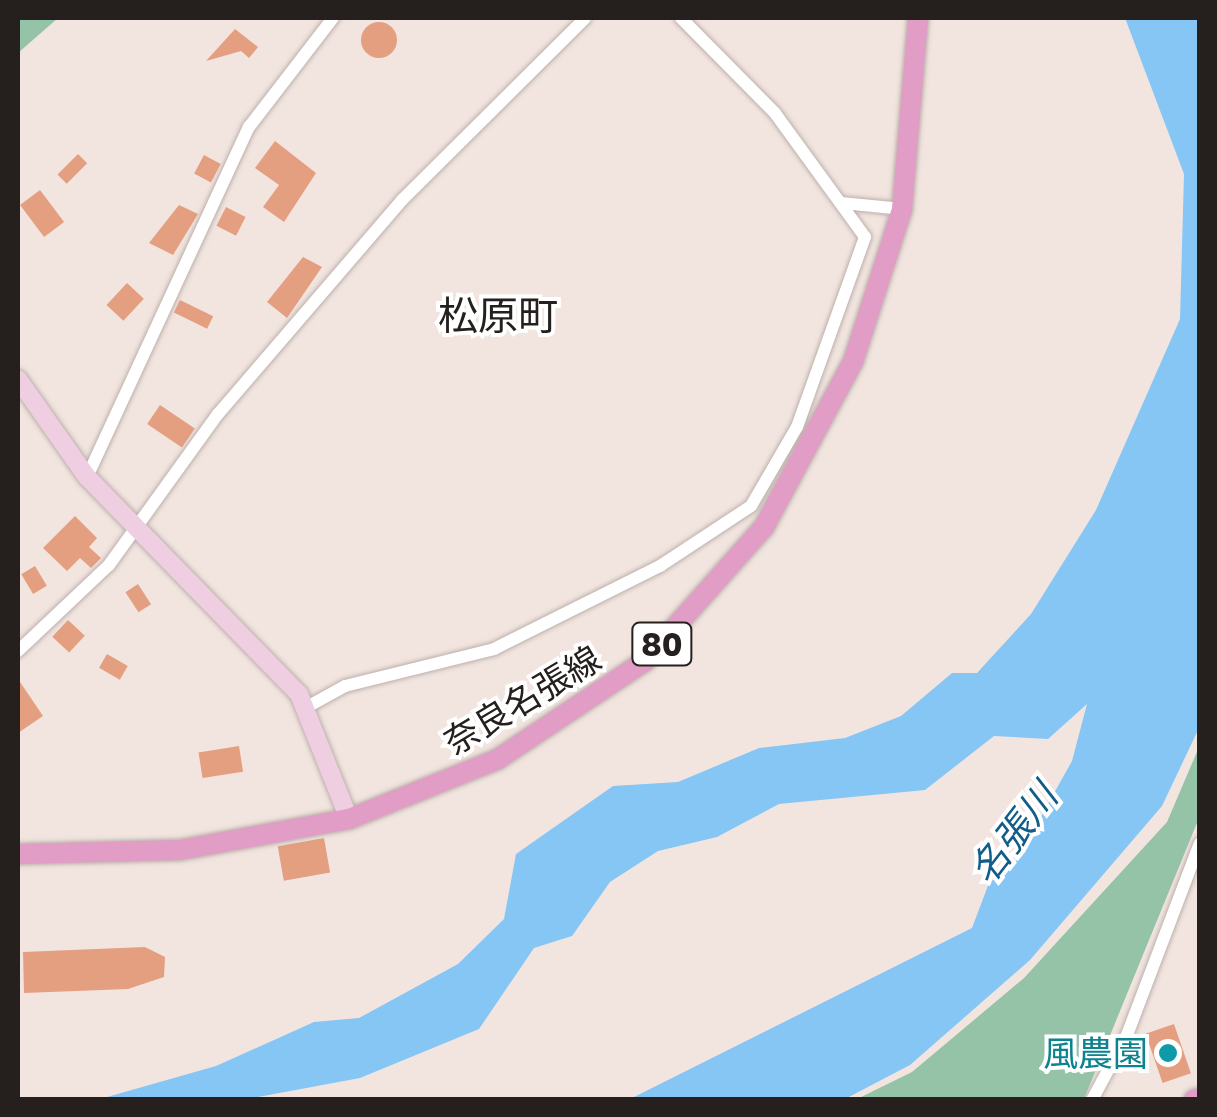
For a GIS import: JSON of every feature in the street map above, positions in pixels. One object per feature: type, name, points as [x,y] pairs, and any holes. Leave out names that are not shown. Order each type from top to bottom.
[{"type":"main road","name":"奈良名張線","points":[[18,854],[180,850],[349,819],[462,776],[570,718],[692,614],[812,449],[870,317],[902,209],[918,18]]},
{"type":"street","points":[[87,477],[248,128],[334,18]]},
{"type":"street","points":[[18,652],[137,527],[218,414],[402,200],[584,18]]},
{"type":"street","points":[[307,707],[345,686],[494,649],[660,566],[752,506],[850,298],[866,245],[842,203],[775,112],[681,18]]},
{"type":"street","points":[[842,203],[902,209]]},
{"type":"street","points":[[18,379],[87,477],[307,707],[349,819]]},
{"type":"street","points":[[1092,1100],[1127,1035],[1200,843]]},
{"type":"green space","points":[[18,18],[58,18],[18,53]]},
{"type":"green space","points":[[1199,747],[1199,818],[1084,1099],[857,1099],[912,1072],[1024,978],[1167,822]]},
{"type":"water","points":[[1125,18],[1199,18],[1199,728],[1162,806],[1030,960],[910,1065],[845,1099],[630,1099],[972,928],[989,883],[1015,863],[1072,761],[1087,704],[1048,739],[994,736],[925,790],[779,804],[717,837],[658,851],[610,882],[572,936],[534,948],[479,1029],[360,1078],[247,1099],[100,1099],[216,1066],[314,1022],[359,1018],[458,964],[504,919],[516,854],[613,786],[678,782],[759,748],[845,738],[901,716],[952,673],[977,673],[1031,614],[1096,510],[1180,319],[1184,174]]},
{"type":"building","points":[[379,22],[392,27],[397,40],[392,53],[379,58],[366,53],[361,40],[366,27]]},
{"type":"building","points":[[235,29],[258,47],[249,58],[241,51],[206,61]]},
{"type":"building","points":[[275,141],[316,173],[284,222],[263,207],[279,185],[255,168]]},
{"type":"building","points":[[78,154],[87,163],[67,184],[57,175]]},
{"type":"building","points":[[204,155],[221,164],[211,182],[194,174]]},
{"type":"building","points":[[40,190],[64,222],[44,237],[20,205]]},
{"type":"building","points":[[179,205],[198,214],[173,255],[149,243]]},
{"type":"building","points":[[226,207],[246,217],[236,236],[216,226]]},
{"type":"building","points":[[303,257],[322,267],[287,318],[267,302]]},
{"type":"building","points":[[127,283],[144,299],[123,321],[107,305]]},
{"type":"building","points":[[180,300],[213,316],[207,329],[174,313]]},
{"type":"building","points":[[160,405],[195,428],[182,448],[147,424]]},
{"type":"building","points":[[75,516],[97,538],[89,547],[101,558],[91,568],[80,558],[67,571],[43,548]]},
{"type":"building","points":[[35,566],[47,586],[33,594],[21,574]]},
{"type":"building","points":[[138,584],[151,604],[138,612],[125,592]]},
{"type":"building","points":[[68,620],[85,636],[69,653],[52,637]]},
{"type":"building","points":[[107,654],[128,666],[120,680],[99,668]]},
{"type":"building","points":[[18,679],[43,716],[18,733]]},
{"type":"building","points":[[239,746],[243,772],[203,778],[199,752]]},
{"type":"building","points":[[324,838],[330,872],[284,881],[278,846]]},
{"type":"building","points":[[145,947],[165,957],[164,977],[128,989],[24,993],[23,952]]},
{"type":"building","name":"風農園","points":[[1174,1024],[1191,1073],[1163,1083],[1146,1034]]},
{"type":"place","name":"風農園","points":[[1168,1053]]},
{"type":"district","name":"松原町","points":[[498,315]]},
{"type":"water label","name":"名張川","points":[[1013,833]]}]
